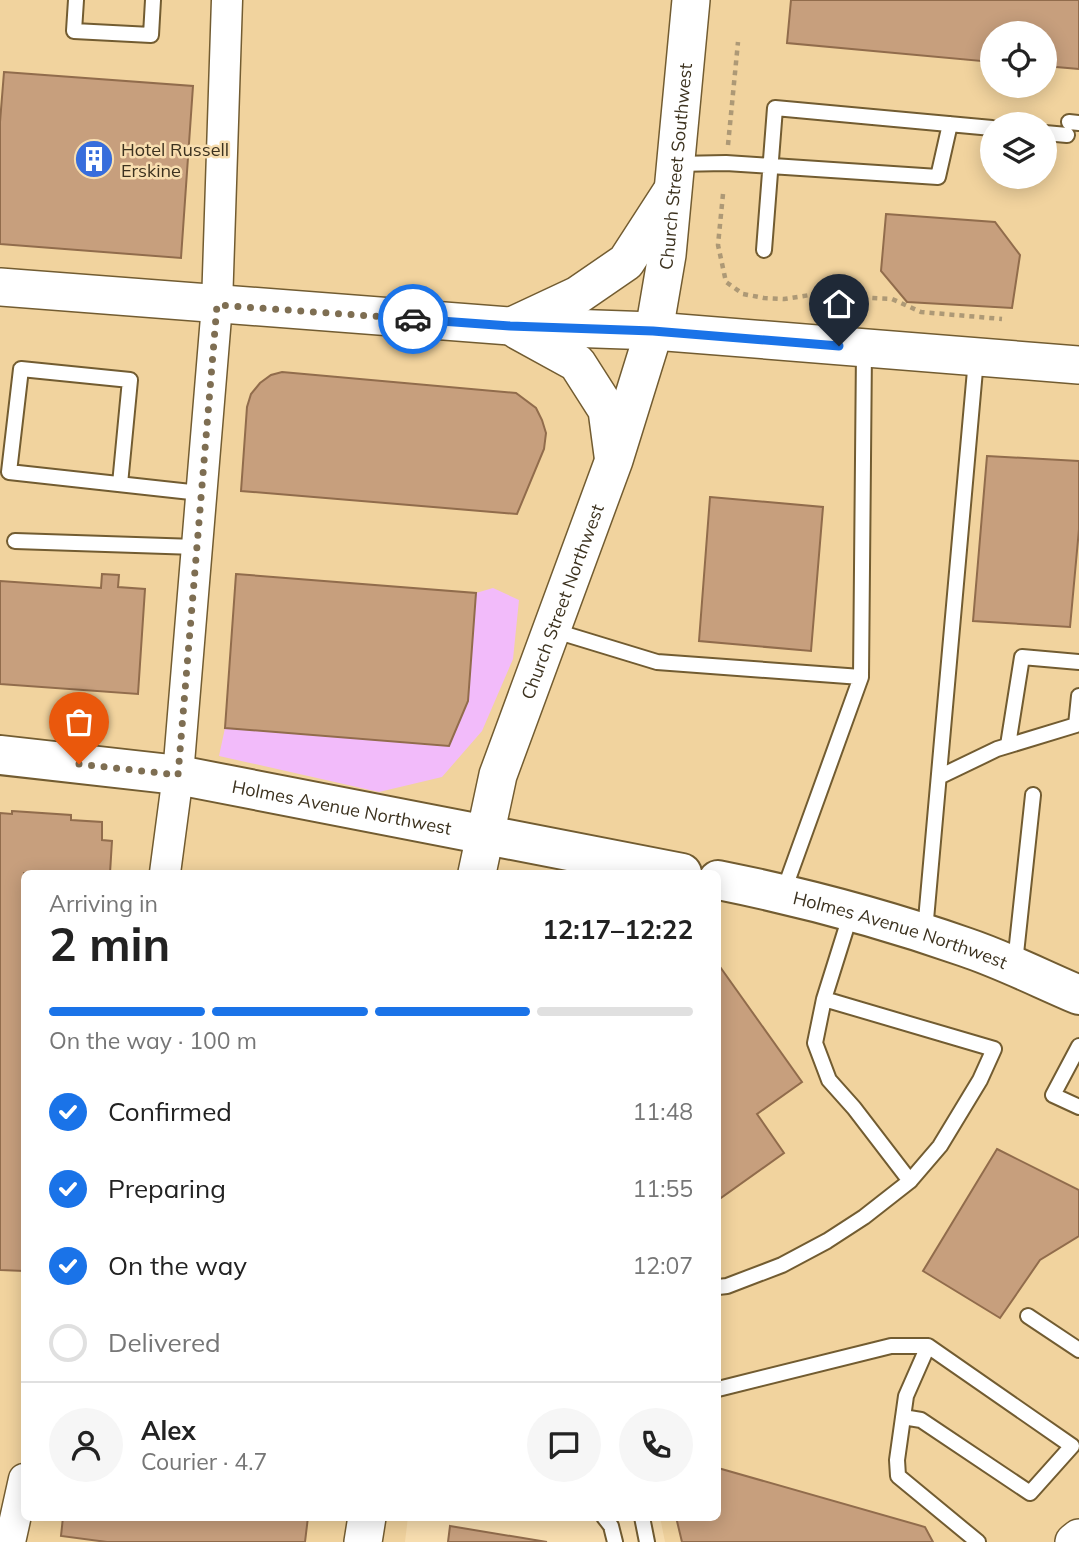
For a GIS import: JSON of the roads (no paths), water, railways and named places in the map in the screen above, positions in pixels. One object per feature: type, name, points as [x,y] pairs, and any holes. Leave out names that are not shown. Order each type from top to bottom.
[{"type":"main road","name":"Holmes Avenue Northwest","points":[[0,755],[178,775],[667,870]]},
{"type":"main road","name":"Holmes Avenue Northwest","points":[[721,881],[851,911],[967,947],[1079,995]]},
{"type":"street","points":[[165,870],[178,775],[217,305],[227,0]]},
{"type":"street","name":"Church Street Southwest","points":[[653,331],[667,255],[691,0]]},
{"type":"street","points":[[510,326],[578,295],[626,262],[674,177]]},
{"type":"street","points":[[0,287],[510,326],[653,331],[1079,365]]},
{"type":"street","points":[[510,326],[577,362],[607,410],[614,460]]},
{"type":"street","name":"Church Street Northwest","points":[[478,870],[498,775],[614,460],[653,331]]},
{"type":"street","points":[[10,1542],[21,1492]]},
{"type":"street","points":[[363,1542],[366,1521]]},
{"type":"street","points":[[1074,1542],[1079,1538]]},
{"type":"lane","points":[[76,0],[74,31],[150,35],[153,0]]},
{"type":"lane","points":[[764,250],[775,107],[980,127]]},
{"type":"lane","points":[[674,177],[726,163],[938,177],[950,124]]},
{"type":"lane","points":[[783,893],[861,677],[864,348]]},
{"type":"lane","points":[[925,934],[976,357]]},
{"type":"lane","points":[[120,484],[130,380],[21,369],[9,472],[200,493]]},
{"type":"lane","points":[[15,541],[196,547]]},
{"type":"lane","points":[[552,630],[657,662],[861,677]]},
{"type":"lane","points":[[1008,745],[1022,657],[1079,662]]},
{"type":"lane","points":[[939,777],[1008,745],[1076,724],[1079,696]]},
{"type":"lane","points":[[1015,968],[1033,795]]},
{"type":"lane","points":[[851,911],[824,999],[815,1043],[829,1080],[910,1181]]},
{"type":"lane","points":[[721,1287],[782,1265],[864,1217],[910,1181],[940,1146],[980,1080],[994,1049],[824,999]]},
{"type":"lane","points":[[1079,1046],[1053,1095],[1079,1107]]},
{"type":"lane","points":[[1028,1316],[1079,1350]]},
{"type":"lane","points":[[721,1388],[891,1346],[928,1346],[1072,1446],[1030,1493],[921,1420],[903,1417]]},
{"type":"lane","points":[[928,1346],[906,1396],[897,1460],[898,1476],[978,1542]]},
{"type":"lane","points":[[607,1521],[615,1542]]},
{"type":"lane","points":[[643,1521],[647,1542]]},
{"type":"place","name":"Hotel Russell Erskine","points":[[94,159]]}]
